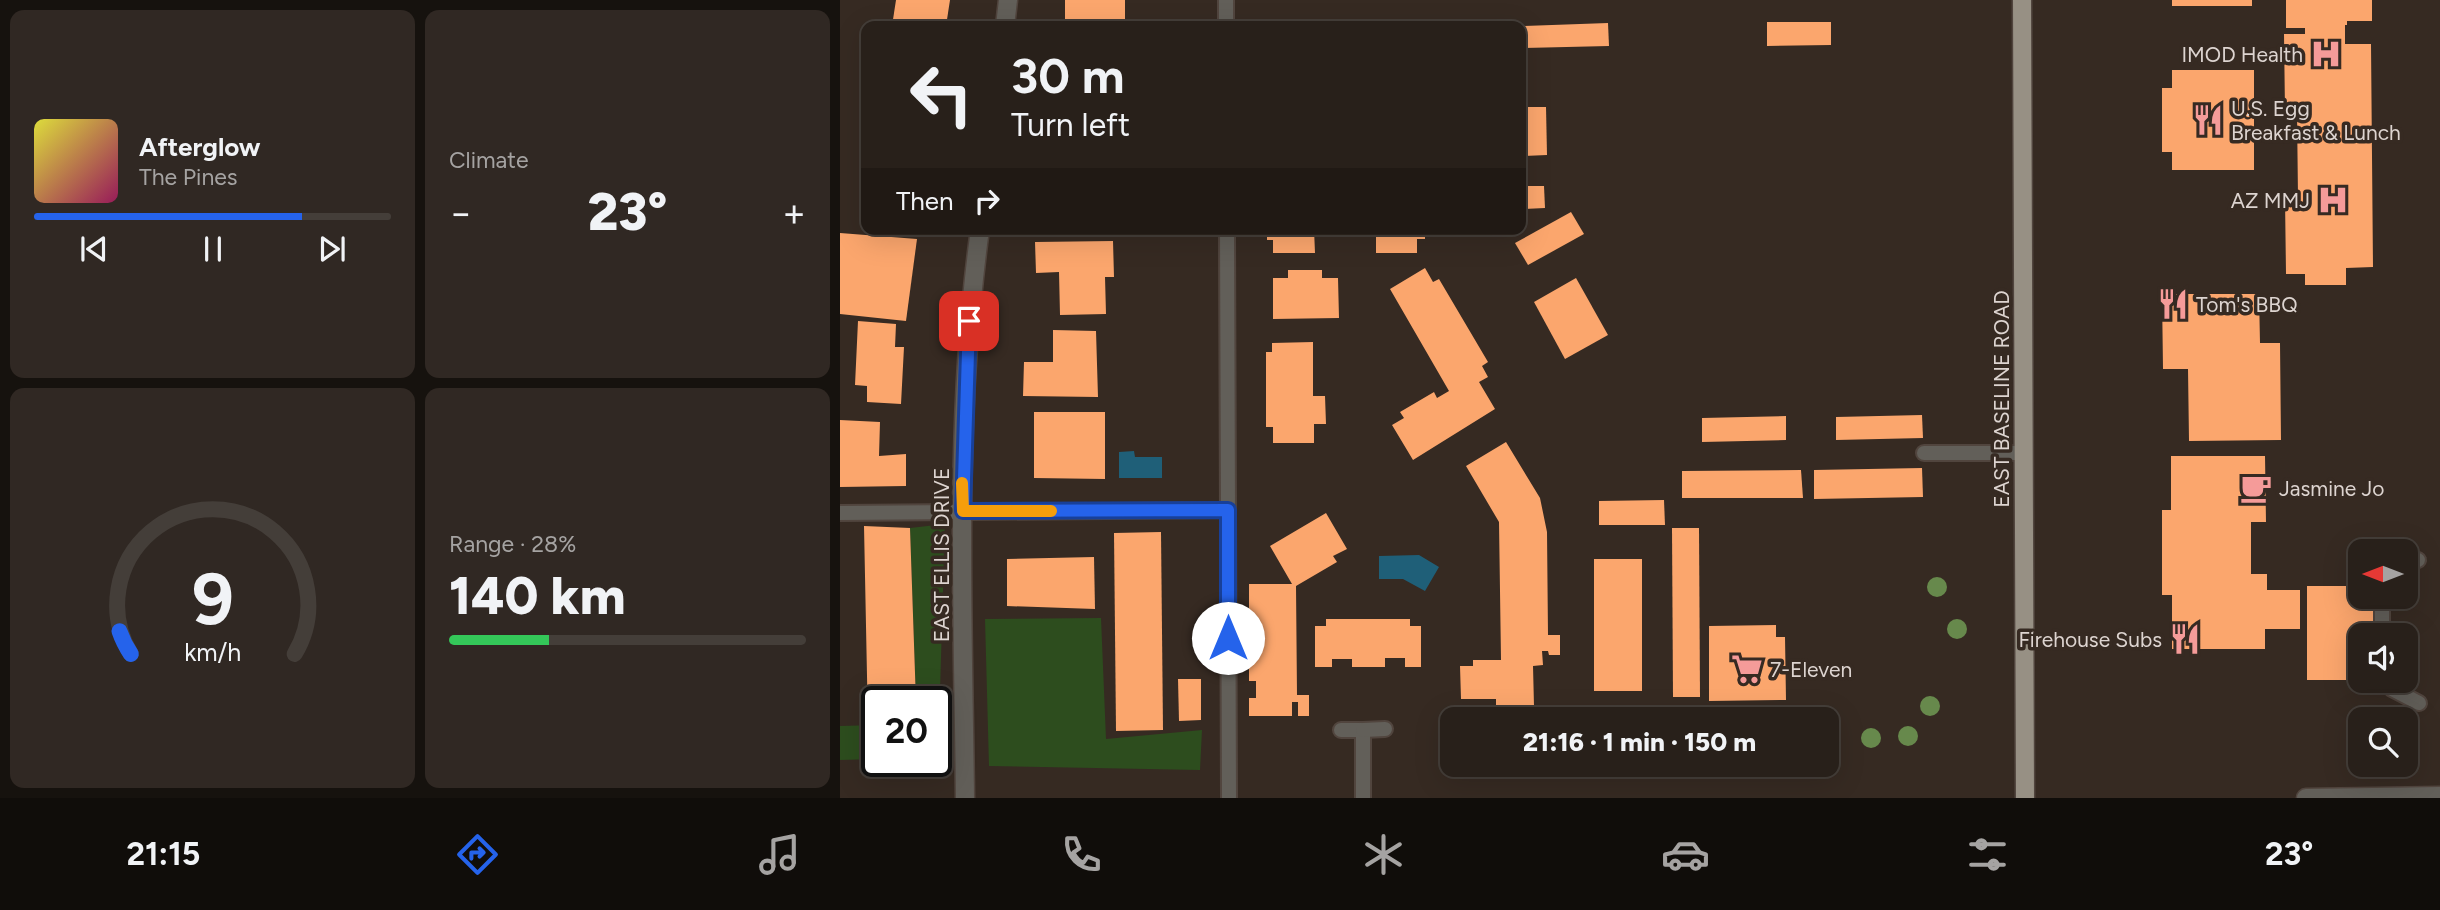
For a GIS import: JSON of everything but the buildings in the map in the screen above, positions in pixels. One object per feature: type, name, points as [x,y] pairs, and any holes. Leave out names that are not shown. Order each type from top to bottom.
[{"type":"main road","name":"EAST BASELINE ROAD","points":[[2022,0],[2025,798]]},
{"type":"street","points":[[1006,21],[1008,0]]},
{"type":"street","name":"EAST ELLIS DRIVE","points":[[965,798],[963,511],[967,346],[979,235]]},
{"type":"street","points":[[2306,798],[2440,796]]},
{"type":"lane","points":[[1226,0],[1226,21]]},
{"type":"lane","points":[[1227,235],[1229,798]]},
{"type":"lane","points":[[1924,453],[2024,453]]},
{"type":"lane","points":[[840,513],[1228,510]]},
{"type":"lane","points":[[2382,609],[2382,622]]},
{"type":"lane","points":[[2400,693],[2419,703]]},
{"type":"lane","points":[[1340,730],[1385,729]]},
{"type":"lane","points":[[1363,730],[1363,798]]},
{"type":"green space","points":[[945,524],[940,686],[915,686],[910,528]]},
{"type":"green space","points":[[1101,618],[1106,739],[1202,730],[1200,770],[989,766],[985,619]]},
{"type":"green space","points":[[861,725],[861,759],[840,760],[840,726]]},
{"type":"water","points":[[1134,451],[1135,457],[1162,457],[1162,478],[1119,478],[1119,452]]},
{"type":"water","points":[[1419,555],[1439,567],[1425,591],[1403,579],[1379,579],[1379,556]]},
{"type":"slow traffic","points":[[962,483],[963,511],[1051,511]]},
{"type":"place","name":"IMOD Health","points":[[2326,54]]},
{"type":"place","name":"U.S. Egg Breakfast & Lunch","points":[[2208,120]]},
{"type":"place","name":"AZ MMJ","points":[[2333,200]]},
{"type":"place","name":"Tom's BBQ","points":[[2173,304]]},
{"type":"place","name":"Jasmine Jo","points":[[2256,488]]},
{"type":"place","name":"Firehouse Subs","points":[[2185,639]]},
{"type":"place","name":"7-Eleven","points":[[1747,669]]},
{"type":"route","points":[[969,321],[963,511],[1228,510],[1228,638]]}]
